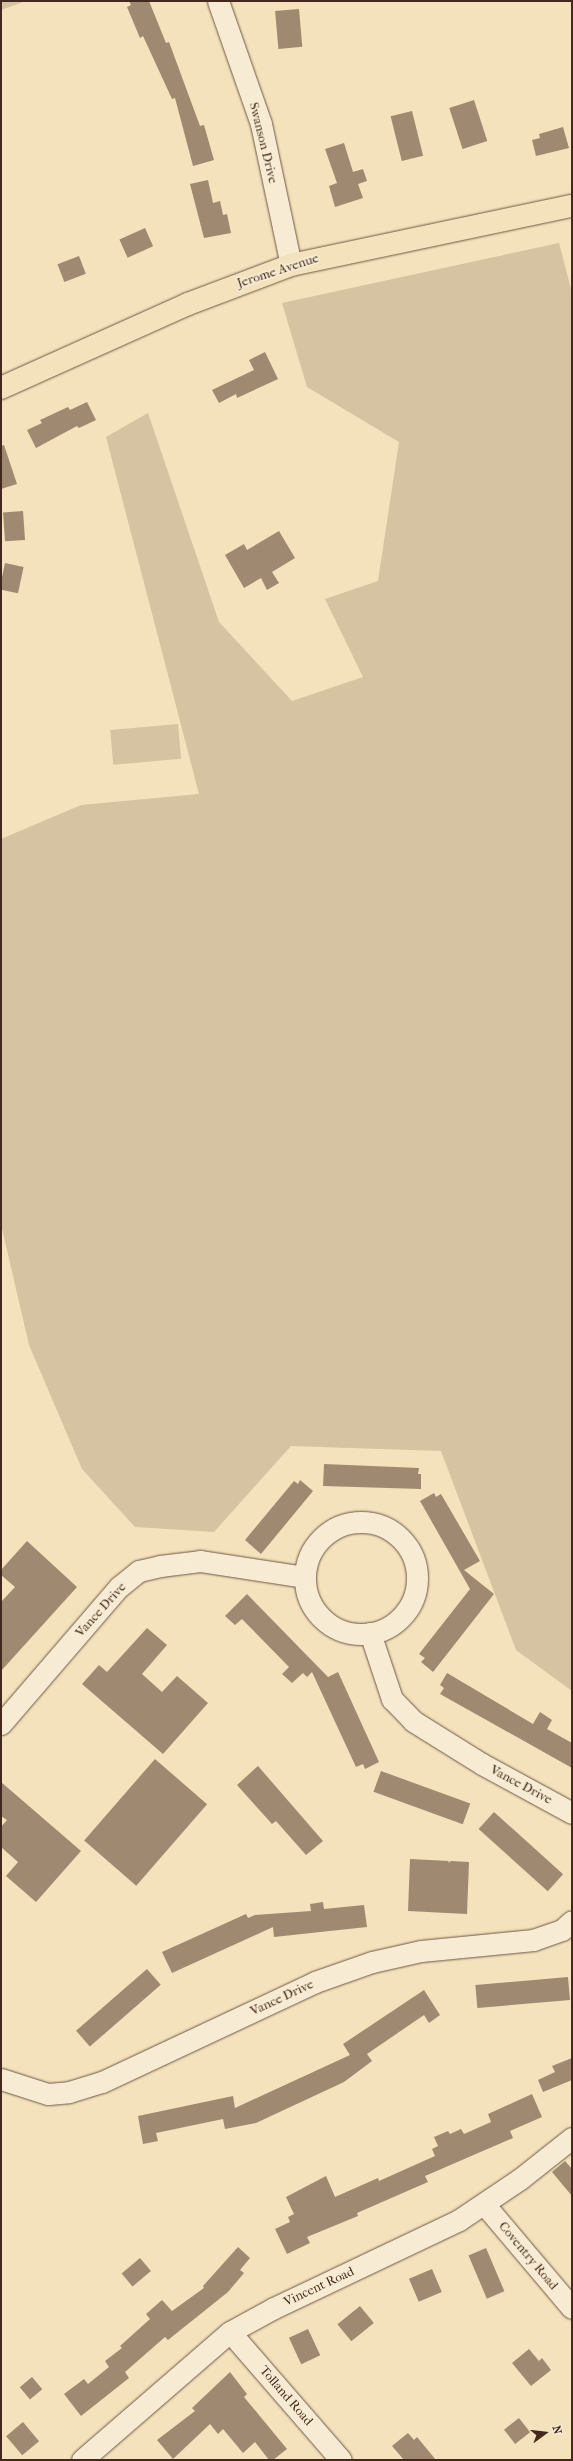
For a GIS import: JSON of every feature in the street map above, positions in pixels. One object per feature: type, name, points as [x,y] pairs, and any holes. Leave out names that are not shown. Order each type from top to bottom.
[{"type":"main road","name":"Jerome Avenue","points":[[1,388],[188,304],[291,265],[572,206]]},
{"type":"street","name":"Swanson Drive","points":[[218,1],[261,124],[291,265]]},
{"type":"street","points":[[360,1521],[378,1524],[394,1532],[406,1545],[415,1562],[417,1580],[413,1598],[404,1613],[391,1626],[370,1633],[354,1634],[338,1629],[324,1620],[311,1603],[304,1577],[307,1560],[315,1545],[327,1533],[342,1525],[360,1521]]},
{"type":"street","name":"Vance Drive","points":[[1,1724],[119,1587],[139,1571],[160,1566],[200,1561],[304,1577]]},
{"type":"street","name":"Vance Drive","points":[[370,1633],[392,1699],[413,1721],[482,1764],[572,1813]]},
{"type":"street","name":"Vance Drive","points":[[1,2078],[48,2094],[69,2092],[102,2082],[315,1982],[372,1962],[421,1951],[533,1940],[562,1930],[572,1921]]},
{"type":"street","name":"Vincent Road","points":[[82,2460],[230,2332],[274,2308],[459,2220],[484,2204],[572,2138]]},
{"type":"street","name":"Coventry Road","points":[[484,2204],[572,2308]]},
{"type":"street","name":"Tolland Road","points":[[230,2332],[341,2460]]},
{"type":"shaded area","points":[[1,1],[26,1],[1,10]]},
{"type":"shaded area","points":[[559,243],[572,293],[572,1691],[516,1650],[441,1451],[291,1446],[214,1532],[135,1527],[82,1469],[29,1345],[1,1224],[1,839],[81,805],[199,794],[106,437],[148,413],[219,622],[292,701],[363,677],[325,599],[378,581],[399,442],[307,387],[282,303]]},
{"type":"shaded area","points":[[178,724],[181,759],[113,765],[110,730]]},
{"type":"building","points":[[129,1],[149,1],[166,43],[169,42],[200,126],[204,125],[214,160],[193,166],[175,98],[172,99],[143,36],[140,38],[127,7],[131,5]]},
{"type":"building","points":[[299,9],[302,47],[278,49],[275,11]]},
{"type":"building","points":[[474,100],[487,141],[463,149],[449,108]]},
{"type":"building","points":[[412,111],[423,156],[402,161],[391,116]]},
{"type":"building","points":[[563,127],[569,148],[536,156],[532,140],[540,138],[539,134]]},
{"type":"building","points":[[344,143],[353,172],[363,169],[367,181],[358,184],[363,198],[335,207],[329,186],[337,183],[325,149]]},
{"type":"building","points":[[208,180],[213,203],[220,201],[223,215],[227,214],[231,233],[204,238],[190,184]]},
{"type":"building","points":[[145,228],[153,246],[128,258],[119,239]]},
{"type":"building","points":[[79,256],[86,274],[64,282],[58,264]]},
{"type":"building","points":[[265,352],[278,379],[237,398],[236,394],[219,403],[212,390],[254,370],[249,360]]},
{"type":"building","points":[[87,402],[96,420],[79,428],[77,426],[36,448],[27,430],[42,423],[40,420],[68,407],[70,410]]},
{"type":"building","points":[[4,445],[17,484],[1,489],[1,446]]},
{"type":"building","points":[[23,511],[25,540],[5,541],[3,512]]},
{"type":"building","points":[[279,531],[295,558],[272,572],[279,583],[267,590],[261,578],[244,588],[225,555],[244,544],[247,550]]},
{"type":"building","points":[[5,563],[24,567],[18,593],[1,590]]},
{"type":"building","points":[[324,1464],[419,1468],[418,1474],[421,1474],[421,1489],[323,1486]]},
{"type":"building","points":[[300,1480],[313,1491],[261,1554],[245,1540],[294,1481],[298,1484]]},
{"type":"building","points":[[434,1493],[436,1497],[441,1494],[480,1561],[464,1570],[494,1594],[433,1672],[421,1662],[425,1658],[419,1654],[470,1589],[420,1501]]},
{"type":"building","points":[[27,1541],[77,1587],[1,1671],[1,1602],[15,1587],[1,1575],[1,1570]]},
{"type":"building","points":[[247,1594],[328,1677],[338,1672],[379,1762],[365,1769],[363,1764],[356,1767],[312,1672],[307,1677],[303,1673],[292,1683],[282,1674],[289,1667],[242,1619],[235,1625],[225,1616]]},
{"type":"building","points":[[147,1628],[167,1645],[142,1674],[162,1692],[177,1676],[208,1703],[163,1754],[82,1684],[99,1665],[107,1672]]},
{"type":"building","points":[[447,1673],[533,1724],[540,1712],[552,1720],[547,1729],[572,1743],[572,1768],[440,1694],[444,1688],[440,1685]]},
{"type":"building","points":[[155,1759],[207,1804],[136,1886],[84,1841]]},
{"type":"building","points":[[258,1766],[323,1841],[306,1855],[276,1821],[272,1824],[237,1785]]},
{"type":"building","points":[[381,1771],[470,1803],[463,1824],[373,1792]]},
{"type":"building","points":[[1,1782],[81,1851],[36,1902],[6,1876],[18,1862],[1,1847],[1,1827],[7,1820],[1,1816]]},
{"type":"building","points":[[494,1812],[563,1874],[548,1891],[479,1829]]},
{"type":"building","points":[[410,1859],[449,1861],[448,1863],[451,1861],[469,1862],[467,1914],[408,1911]]},
{"type":"building","points":[[323,1902],[324,1909],[364,1905],[367,1927],[274,1937],[273,1927],[172,1973],[162,1952],[246,1914],[248,1918],[255,1915],[311,1911],[310,1904]]},
{"type":"building","points":[[147,1969],[161,1985],[90,2047],[76,2031]]},
{"type":"building","points":[[568,1977],[570,2000],[477,2008],[475,1985]]},
{"type":"building","points":[[424,1990],[440,2015],[429,2023],[424,2015],[367,2054],[372,2061],[344,2082],[256,2123],[225,2129],[223,2119],[156,2133],[158,2141],[143,2144],[138,2116],[233,2096],[235,2108],[350,2055],[343,2044]]},
{"type":"building","points":[[572,2058],[572,2080],[543,2092],[538,2080],[555,2072],[552,2066]]},
{"type":"building","points":[[532,2094],[542,2117],[510,2131],[513,2138],[425,2176],[428,2182],[357,2213],[358,2216],[307,2237],[310,2243],[287,2254],[275,2229],[290,2222],[288,2217],[294,2214],[286,2197],[326,2176],[335,2197],[378,2178],[379,2181],[435,2156],[432,2149],[438,2146],[434,2137],[448,2131],[450,2134],[461,2129],[464,2134],[491,2122],[488,2114]]},
{"type":"building","points":[[565,2161],[572,2169],[572,2196],[552,2172]]},
{"type":"building","points":[[238,2247],[250,2258],[240,2270],[244,2273],[228,2292],[168,2340],[165,2337],[125,2372],[129,2378],[81,2416],[64,2394],[84,2379],[88,2384],[109,2367],[105,2361],[122,2348],[120,2346],[150,2319],[146,2314],[162,2300],[172,2311],[204,2288],[203,2286]]},
{"type":"building","points":[[486,2248],[504,2291],[487,2299],[469,2255]]},
{"type":"building","points":[[140,2258],[151,2271],[133,2286],[122,2273]]},
{"type":"building","points":[[432,2269],[442,2292],[419,2302],[409,2279]]},
{"type":"building","points":[[360,2306],[374,2323],[351,2341],[337,2324]]},
{"type":"building","points":[[308,2329],[320,2355],[301,2364],[289,2338]]},
{"type":"building","points":[[529,2349],[539,2361],[542,2358],[551,2370],[531,2386],[512,2363]]},
{"type":"building","points":[[230,2372],[247,2394],[244,2397],[287,2449],[273,2460],[269,2460],[255,2442],[243,2453],[223,2429],[218,2434],[210,2424],[173,2459],[157,2440],[195,2411],[192,2408]]},
{"type":"building","points":[[32,2377],[42,2389],[30,2400],[20,2387]]},
{"type":"building","points":[[519,2418],[530,2432],[515,2444],[504,2430]]},
{"type":"building","points":[[23,2422],[39,2441],[22,2455],[6,2436]]},
{"type":"building","points":[[408,2433],[414,2440],[417,2437],[436,2460],[404,2460],[392,2446]]}]
